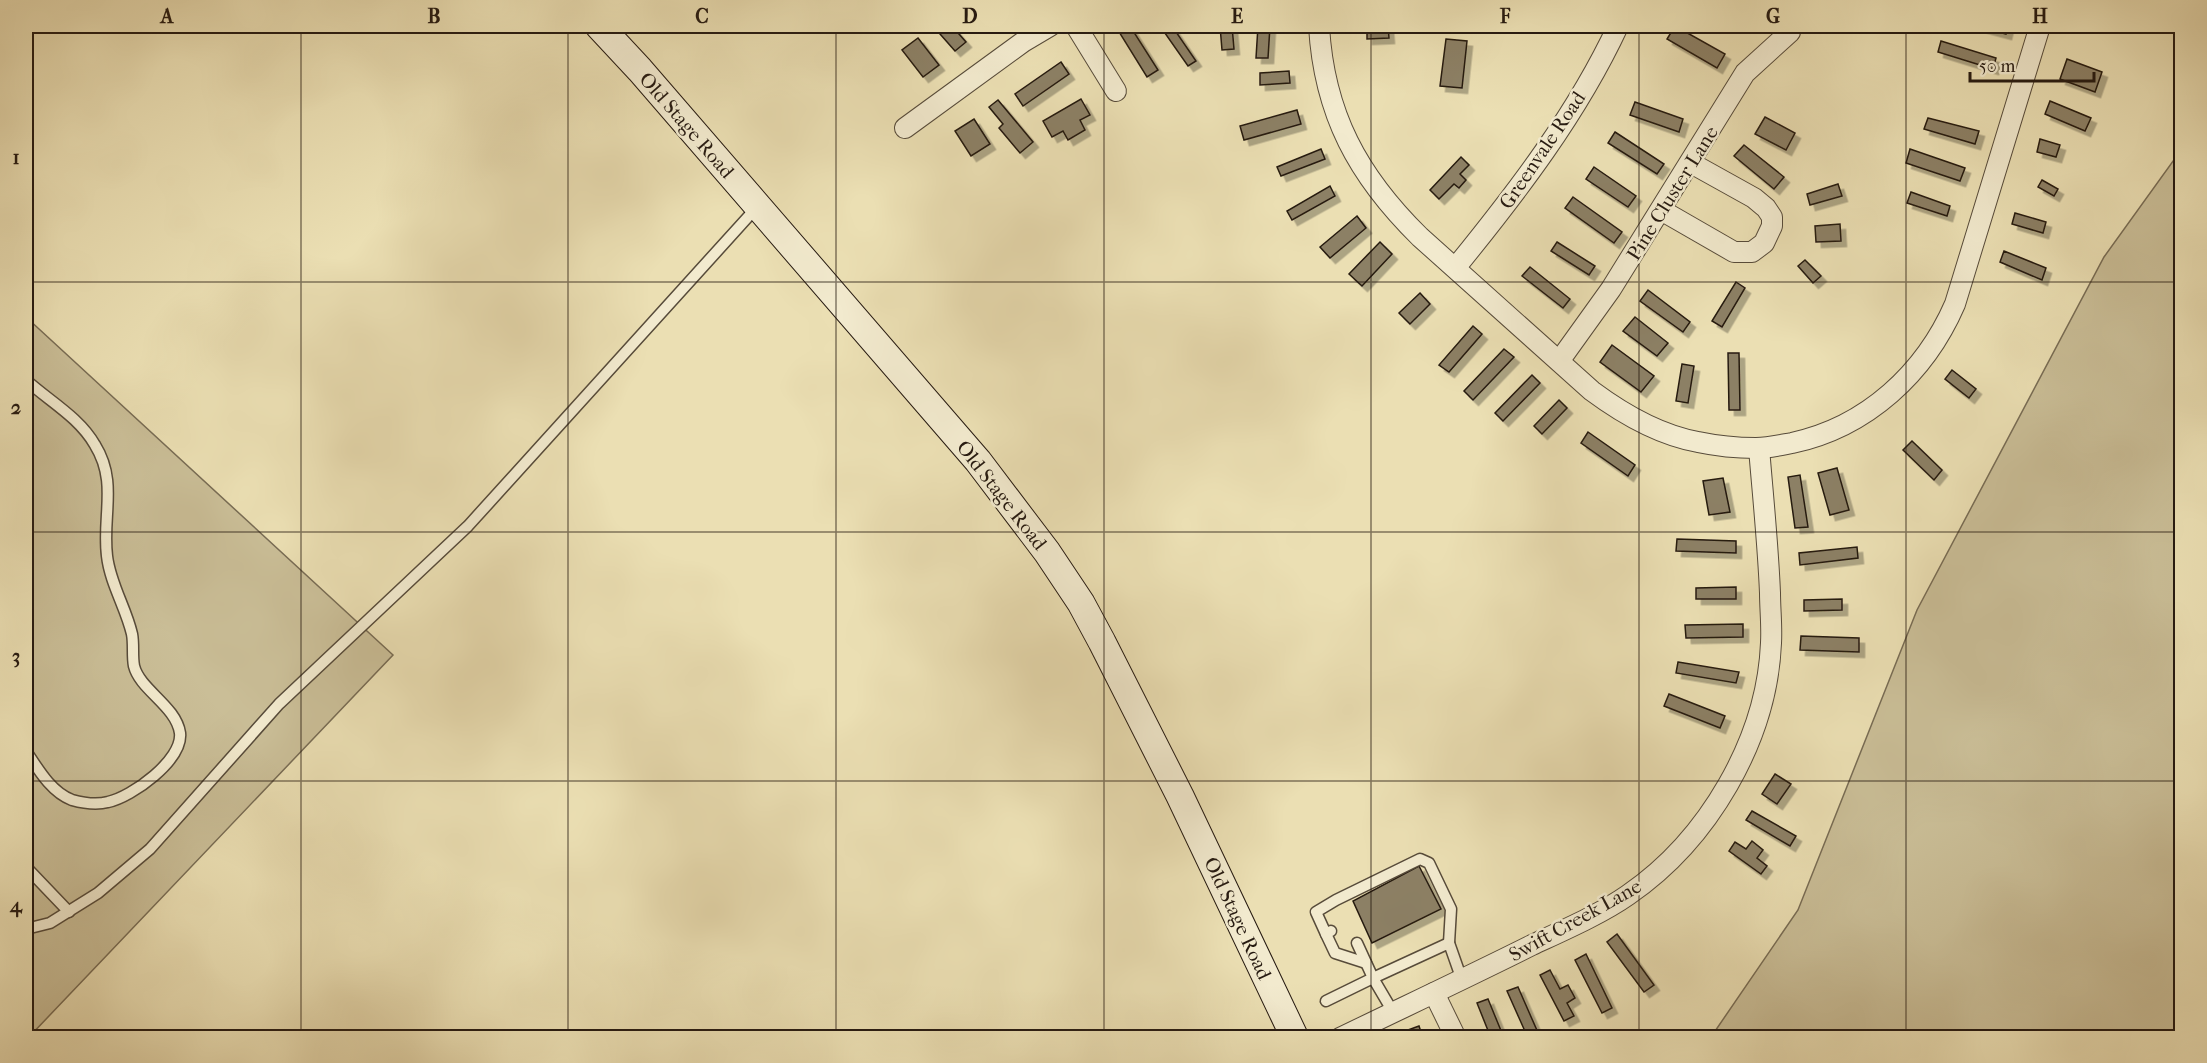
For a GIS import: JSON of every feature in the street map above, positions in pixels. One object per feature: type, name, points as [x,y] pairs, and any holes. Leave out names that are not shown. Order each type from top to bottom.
[{"type":"main road","name":"Old Stage Road","points":[[599,26],[978,461],[1047,552],[1081,603],[1180,796],[1295,1038]]},
{"type":"street","points":[[905,128],[1023,42],[1050,26]]},
{"type":"street","points":[[1076,26],[1116,91]]},
{"type":"street","points":[[1319,26],[1324,73],[1331,101],[1357,161],[1396,213],[1592,391],[1620,411],[1659,430],[1696,442],[1759,448],[1814,438],[1862,415],[1892,393],[1910,375],[1944,331],[1962,282],[2040,26]]},
{"type":"street","name":"Greenvale Road","points":[[1456,267],[1508,204],[1552,142],[1618,26]]},
{"type":"street","name":"Pine Cluster Lane","points":[[1560,360],[1611,289],[1746,73],[1790,32]]},
{"type":"street","points":[[1661,210],[1734,252],[1752,252],[1764,243],[1772,226],[1772,217],[1766,208],[1754,198],[1691,163]]},
{"type":"street","name":"Swift Creek Lane","points":[[1340,1038],[1462,980],[1627,896],[1674,856],[1701,825],[1722,794],[1754,727],[1766,678],[1771,643],[1767,536],[1759,448]]},
{"type":"street","points":[[1434,993],[1456,1038]]},
{"type":"lane","points":[[26,929],[50,924],[69,912],[98,893],[150,849],[279,704],[468,526],[757,206]]},
{"type":"lane","points":[[26,380],[84,429],[96,445],[107,469],[109,497],[107,557],[132,635],[134,667],[176,721],[180,734],[179,745],[168,761],[151,778],[130,794],[107,803],[85,803],[60,793],[46,779],[26,751]]},
{"type":"lane","points":[[1366,963],[1335,953],[1329,932],[1316,912],[1338,904],[1420,859],[1429,862],[1451,909],[1449,943],[1462,980]]},
{"type":"lane","points":[[26,867],[69,912]]},
{"type":"lane","points":[[1357,943],[1373,978],[1393,1012]]},
{"type":"lane","points":[[1326,1001],[1449,943]]},
{"type":"shaded area","points":[[2181,150],[2181,1037],[1711,1037],[1798,910],[1917,610],[2104,257]]},
{"type":"shaded area","points":[[26,317],[393,655],[28,1038],[26,1037]]},
{"type":"building","points":[[933,26],[952,26],[966,42],[955,51]]},
{"type":"building","points":[[1130,26],[1158,70],[1147,77],[1116,27]]},
{"type":"building","points":[[1160,26],[1172,26],[1196,61],[1188,66]]},
{"type":"building","points":[[1220,26],[1232,26],[1234,49],[1222,50]]},
{"type":"building","points":[[1258,26],[1270,26],[1268,58],[1256,58]]},
{"type":"building","points":[[1367,26],[1388,26],[1389,38],[1367,39]]},
{"type":"building","points":[[1675,26],[1725,54],[1717,68],[1667,39]]},
{"type":"building","points":[[1976,26],[2008,26],[2006,34]]},
{"type":"building","points":[[918,38],[939,65],[923,77],[902,50]]},
{"type":"building","points":[[1446,39],[1467,41],[1462,88],[1440,86]]},
{"type":"building","points":[[1941,41],[1996,58],[1993,69],[1938,52]]},
{"type":"building","points":[[2067,59],[2102,72],[2095,92],[2060,79]]},
{"type":"building","points":[[1061,62],[1069,74],[1023,106],[1015,94]]},
{"type":"building","points":[[1289,71],[1290,83],[1260,85],[1260,73]]},
{"type":"building","points":[[1081,99],[1090,115],[1080,120],[1085,130],[1068,140],[1063,131],[1052,137],[1043,121]]},
{"type":"building","points":[[998,100],[1033,142],[1020,153],[999,128],[1003,124],[989,107]]},
{"type":"building","points":[[2050,101],[2091,118],[2085,131],[2045,114]]},
{"type":"building","points":[[1635,102],[1683,119],[1679,132],[1630,115]]},
{"type":"building","points":[[1297,110],[1301,124],[1244,140],[1240,126]]},
{"type":"building","points":[[1765,117],[1795,133],[1786,150],[1755,134]]},
{"type":"building","points":[[1928,118],[1979,131],[1975,144],[1924,129]]},
{"type":"building","points":[[974,119],[990,144],[971,156],[955,131]]},
{"type":"building","points":[[1615,132],[1664,164],[1657,174],[1608,143]]},
{"type":"building","points":[[2040,139],[2060,145],[2056,157],[2037,152]]},
{"type":"building","points":[[1744,145],[1784,177],[1774,189],[1734,156]]},
{"type":"building","points":[[1321,149],[1325,159],[1281,176],[1277,167]]},
{"type":"building","points":[[1910,149],[1965,168],[1960,181],[1906,163]]},
{"type":"building","points":[[1461,157],[1469,165],[1460,174],[1466,180],[1459,188],[1454,184],[1439,199],[1430,190]]},
{"type":"building","points":[[1594,167],[1636,196],[1628,207],[1586,179]]},
{"type":"building","points":[[2042,180],[2058,189],[2054,196],[2038,187]]},
{"type":"building","points":[[1838,184],[1842,196],[1810,205],[1807,194]]},
{"type":"building","points":[[1330,186],[1335,196],[1292,220],[1287,211]]},
{"type":"building","points":[[1911,192],[1950,206],[1947,216],[1907,203]]},
{"type":"building","points":[[1573,197],[1622,232],[1614,243],[1565,208]]},
{"type":"building","points":[[2015,213],[2046,222],[2043,233],[2012,224]]},
{"type":"building","points":[[1357,216],[1366,228],[1330,258],[1320,247]]},
{"type":"building","points":[[1840,224],[1841,241],[1816,242],[1815,226]]},
{"type":"building","points":[[1380,242],[1392,254],[1362,286],[1349,274]]},
{"type":"building","points":[[1557,242],[1595,266],[1589,275],[1551,251]]},
{"type":"building","points":[[2004,251],[2046,268],[2042,280],[2000,262]]},
{"type":"building","points":[[1805,260],[1821,276],[1813,283],[1798,266]]},
{"type":"building","points":[[1530,267],[1570,299],[1563,308],[1522,276]]},
{"type":"building","points":[[1736,282],[1745,288],[1722,327],[1712,321]]},
{"type":"building","points":[[1648,290],[1690,322],[1683,332],[1640,301]]},
{"type":"building","points":[[1420,293],[1430,304],[1410,324],[1399,313]]},
{"type":"building","points":[[1635,317],[1668,343],[1657,356],[1623,331]]},
{"type":"building","points":[[1473,326],[1482,334],[1449,372],[1439,365]]},
{"type":"building","points":[[1612,345],[1654,376],[1641,392],[1600,362]]},
{"type":"building","points":[[1504,349],[1514,357],[1473,400],[1464,391]]},
{"type":"building","points":[[1728,353],[1739,353],[1740,410],[1729,410]]},
{"type":"building","points":[[1682,364],[1694,366],[1688,403],[1676,401]]},
{"type":"building","points":[[1952,370],[1976,389],[1969,398],[1945,379]]},
{"type":"building","points":[[1532,375],[1540,383],[1503,421],[1495,413]]},
{"type":"building","points":[[1559,400],[1567,408],[1542,434],[1534,426]]},
{"type":"building","points":[[1588,432],[1635,465],[1628,476],[1581,443]]},
{"type":"building","points":[[1912,441],[1942,470],[1934,480],[1903,450]]},
{"type":"building","points":[[1837,468],[1849,510],[1830,515],[1818,473]]},
{"type":"building","points":[[1800,475],[1808,527],[1795,528],[1788,477]]},
{"type":"building","points":[[1723,478],[1730,512],[1709,515],[1703,481]]},
{"type":"building","points":[[1677,539],[1736,541],[1736,553],[1676,551]]},
{"type":"building","points":[[1857,547],[1858,558],[1800,565],[1799,553]]},
{"type":"building","points":[[1736,587],[1736,599],[1696,599],[1696,588]]},
{"type":"building","points":[[1842,599],[1842,610],[1804,611],[1804,600]]},
{"type":"building","points":[[1743,624],[1743,637],[1686,638],[1685,625]]},
{"type":"building","points":[[1801,636],[1859,638],[1859,652],[1800,650]]},
{"type":"building","points":[[1678,662],[1739,672],[1736,683],[1676,673]]},
{"type":"building","points":[[1669,694],[1725,716],[1720,728],[1664,706]]},
{"type":"building","points":[[1775,774],[1791,784],[1777,804],[1762,794]]},
{"type":"building","points":[[1752,811],[1796,836],[1790,846],[1746,820]]},
{"type":"building","points":[[1752,841],[1763,850],[1757,858],[1767,866],[1761,874],[1729,851],[1735,842],[1746,849]]},
{"type":"building","points":[[1419,866],[1441,909],[1372,943],[1353,901]]},
{"type":"building","points":[[1617,934],[1654,985],[1644,992],[1607,942]]},
{"type":"building","points":[[1586,954],[1612,1008],[1602,1013],[1575,960]]},
{"type":"building","points":[[1550,970],[1560,989],[1568,985],[1575,998],[1567,1003],[1574,1016],[1564,1021],[1540,975]]},
{"type":"building","points":[[1518,987],[1539,1035],[1533,1038],[1528,1038],[1507,991]]},
{"type":"building","points":[[1488,999],[1504,1038],[1491,1038],[1477,1003]]},
{"type":"building","points":[[1419,1026],[1423,1038],[1398,1038],[1397,1034]]}]
